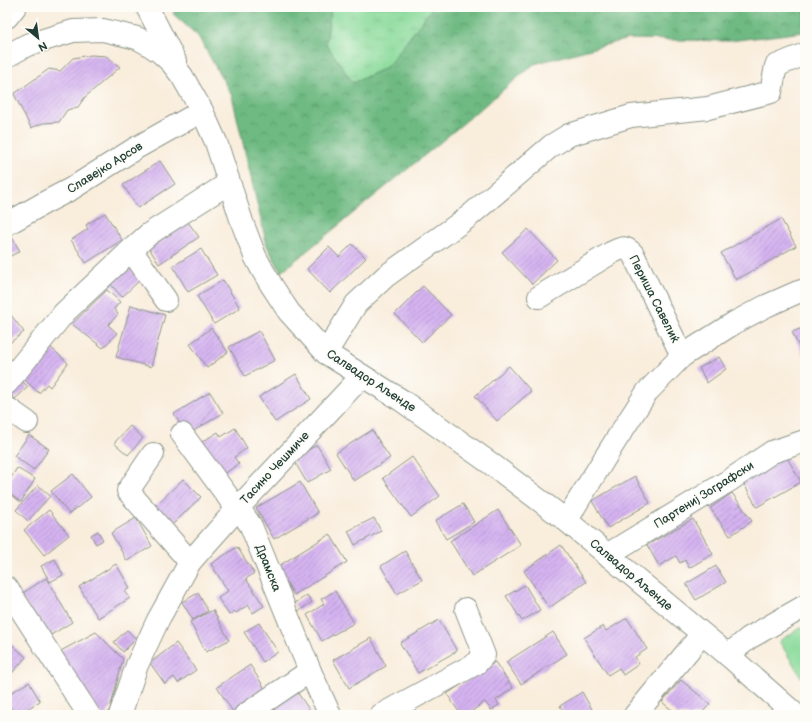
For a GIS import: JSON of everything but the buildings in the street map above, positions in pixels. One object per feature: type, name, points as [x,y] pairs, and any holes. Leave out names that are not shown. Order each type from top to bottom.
[{"type":"street","points":[[7,17],[15,7]]},
{"type":"street","points":[[148,7],[182,76]]},
{"type":"street","name":"Салвадор Аљенде","points":[[7,56],[26,45],[73,31],[103,30],[137,38],[160,52],[182,76],[202,111],[216,142],[229,184],[255,256],[266,276],[289,312],[326,353],[401,400],[490,463],[567,521],[728,655],[796,715]]},
{"type":"street","points":[[326,353],[356,304],[386,276],[468,218],[551,146],[569,135],[631,116],[708,108],[771,92],[776,66],[805,54]]},
{"type":"street","name":"Славејко Арсов","points":[[7,224],[77,186],[136,148],[202,111]]},
{"type":"street","points":[[7,383],[64,314],[131,250],[149,234],[229,184]]},
{"type":"street","name":"Периша Савелиќ","points":[[539,297],[620,248],[628,249],[633,254],[682,356]]},
{"type":"street","points":[[131,250],[166,300]]},
{"type":"street","name":"Периша Савелиќ","points":[[567,521],[647,392],[682,356],[734,323],[759,310],[805,290]]},
{"type":"street","name":"Тасино Чешмиче","points":[[120,715],[137,665],[158,620],[190,562],[237,509],[362,376]]},
{"type":"street","points":[[7,408],[27,422]]},
{"type":"street","name":"Драмска","points":[[182,434],[251,526],[310,671],[330,715]]},
{"type":"street","name":"Партениј Зографски","points":[[607,555],[730,480],[772,452],[805,441]]},
{"type":"street","points":[[153,454],[128,491],[190,562]]},
{"type":"street","points":[[7,588],[89,715]]},
{"type":"street","points":[[728,655],[749,638],[805,606]]},
{"type":"street","points":[[381,715],[477,663],[484,655],[466,609]]},
{"type":"street","points":[[636,715],[702,634]]},
{"type":"street","points":[[245,715],[310,671]]},
{"type":"green space","points":[[176,7],[331,7],[326,44],[353,83],[387,67],[433,7],[805,7],[805,32],[729,41],[628,39],[534,64],[281,272],[267,246],[232,96],[198,36],[173,14]]},
{"type":"green space","points":[[331,7],[433,7],[387,67],[353,83],[326,44]]},
{"type":"green space","points":[[805,625],[805,677],[802,678],[779,641]]}]
